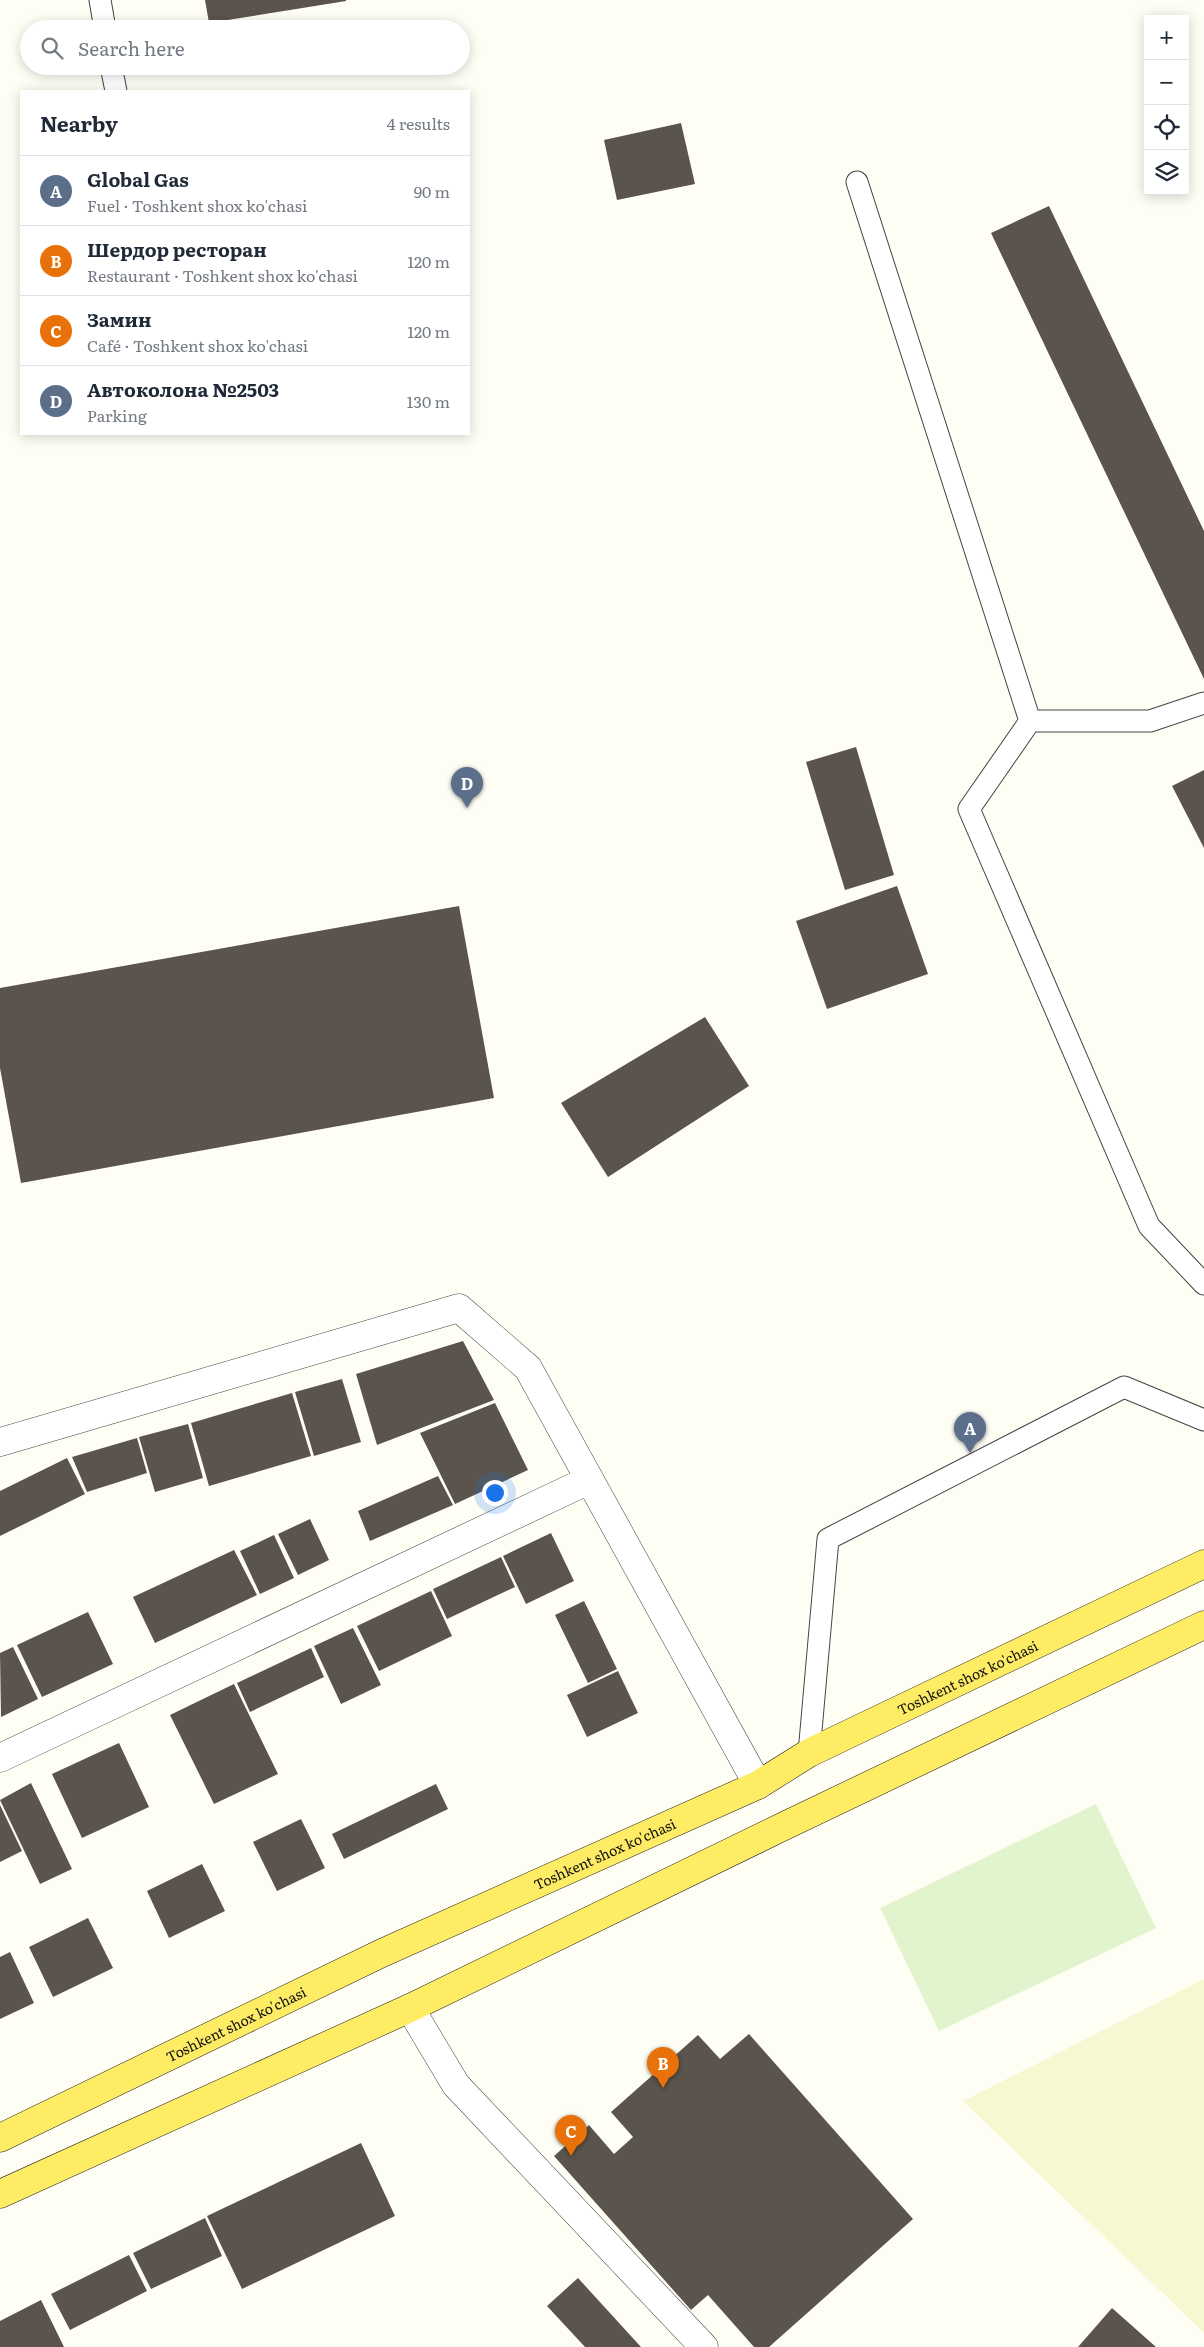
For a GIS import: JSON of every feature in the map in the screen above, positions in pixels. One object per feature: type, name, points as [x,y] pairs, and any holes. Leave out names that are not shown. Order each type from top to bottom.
[{"type":"main road","name":"Toshkent shox ko'chasi","points":[[0,2138],[382,1953],[758,1785],[809,1753],[1204,1564]]},
{"type":"main road","points":[[0,2194],[410,2008],[1204,1625]]},
{"type":"street","points":[[0,1442],[459,1308],[528,1368],[758,1785]]},
{"type":"street","points":[[0,1758],[589,1480]]},
{"type":"street","points":[[410,2008],[456,2085],[704,2347]]},
{"type":"lane","points":[[100,0],[103,20]]},
{"type":"lane","points":[[113,75],[116,90]]},
{"type":"lane","points":[[857,182],[1030,721]]},
{"type":"lane","points":[[1030,721],[1150,721],[1204,703]]},
{"type":"lane","points":[[1030,721],[969,809],[1149,1226],[1204,1284]]},
{"type":"lane","points":[[809,1753],[828,1540],[1124,1387],[1204,1420]]},
{"type":"green space","points":[[1096,1804],[1156,1928],[939,2031],[880,1908]]},
{"type":"green space","points":[[1204,1979],[1204,2333],[963,2101]]},
{"type":"building","points":[[205,0],[346,0],[228,20],[208,20]]},
{"type":"building","points":[[681,123],[695,184],[617,200],[604,140]]},
{"type":"building","points":[[1049,206],[1204,531],[1204,679],[991,233]]},
{"type":"building","points":[[856,747],[894,875],[845,890],[806,762]]},
{"type":"building","points":[[1204,770],[1204,848],[1172,786]]},
{"type":"building","points":[[897,886],[928,974],[827,1009],[796,921]]},
{"type":"building","points":[[459,906],[494,1098],[21,1183],[0,1068],[0,988]]},
{"type":"building","points":[[705,1017],[749,1086],[608,1177],[561,1103]]},
{"type":"building","points":[[463,1341],[494,1400],[377,1445],[356,1374]]},
{"type":"building","points":[[342,1379],[361,1442],[314,1456],[295,1392]]},
{"type":"building","points":[[292,1393],[311,1456],[209,1486],[191,1423]]},
{"type":"building","points":[[495,1403],[528,1470],[455,1504],[420,1433]]},
{"type":"building","points":[[188,1424],[203,1478],[155,1492],[139,1437]]},
{"type":"building","points":[[137,1438],[147,1473],[87,1492],[72,1457]]},
{"type":"building","points":[[67,1458],[85,1494],[0,1536],[0,1491]]},
{"type":"building","points":[[438,1476],[453,1505],[370,1541],[358,1511]]},
{"type":"building","points":[[310,1519],[329,1560],[298,1575],[278,1534]]},
{"type":"building","points":[[551,1533],[574,1581],[526,1604],[503,1556]]},
{"type":"building","points":[[274,1535],[294,1578],[260,1594],[240,1551]]},
{"type":"building","points":[[234,1550],[257,1595],[155,1643],[133,1597]]},
{"type":"building","points":[[501,1557],[515,1587],[447,1619],[433,1589]]},
{"type":"building","points":[[431,1591],[452,1636],[379,1671],[357,1626]]},
{"type":"building","points":[[584,1601],[617,1669],[588,1683],[555,1615]]},
{"type":"building","points":[[88,1612],[113,1664],[42,1697],[17,1645]]},
{"type":"building","points":[[353,1628],[381,1685],[341,1704],[314,1646]]},
{"type":"building","points":[[13,1647],[38,1699],[1,1717],[0,1653]]},
{"type":"building","points":[[311,1648],[324,1677],[250,1712],[237,1683]]},
{"type":"building","points":[[618,1671],[638,1713],[587,1737],[567,1695]]},
{"type":"building","points":[[234,1684],[278,1774],[214,1804],[170,1715]]},
{"type":"building","points":[[119,1743],[149,1807],[82,1838],[52,1774]]},
{"type":"building","points":[[31,1783],[72,1869],[40,1884],[0,1800]]},
{"type":"building","points":[[436,1784],[448,1809],[344,1859],[332,1834]]},
{"type":"building","points":[[0,1805],[22,1851],[0,1862]]},
{"type":"building","points":[[301,1819],[325,1868],[277,1891],[253,1842]]},
{"type":"building","points":[[202,1864],[225,1911],[169,1938],[147,1891]]},
{"type":"building","points":[[88,1918],[113,1968],[53,1997],[29,1947]]},
{"type":"building","points":[[10,1952],[34,2003],[0,2019],[0,1957]]},
{"type":"building","points":[[749,2034],[913,2219],[769,2347],[754,2347],[708,2295],[691,2310],[554,2156],[589,2125],[614,2154],[633,2137],[611,2112],[698,2035],[720,2059]]},
{"type":"building","points":[[361,2143],[395,2216],[242,2289],[207,2216]]},
{"type":"building","points":[[205,2218],[222,2256],[151,2289],[133,2253]]},
{"type":"building","points":[[129,2255],[147,2291],[70,2330],[51,2294]]},
{"type":"building","points":[[578,2278],[641,2347],[585,2347],[547,2306]]},
{"type":"building","points":[[41,2300],[64,2347],[0,2347],[0,2321]]},
{"type":"building","points":[[1112,2308],[1156,2347],[1078,2347]]},
{"type":"place","name":"Автоколона №2503","points":[[467,808]]},
{"type":"place","name":"Global Gas","points":[[970,1453]]},
{"type":"place","name":"Шердор ресторан","points":[[663,2088]]},
{"type":"place","name":"Замин","points":[[571,2156]]}]
